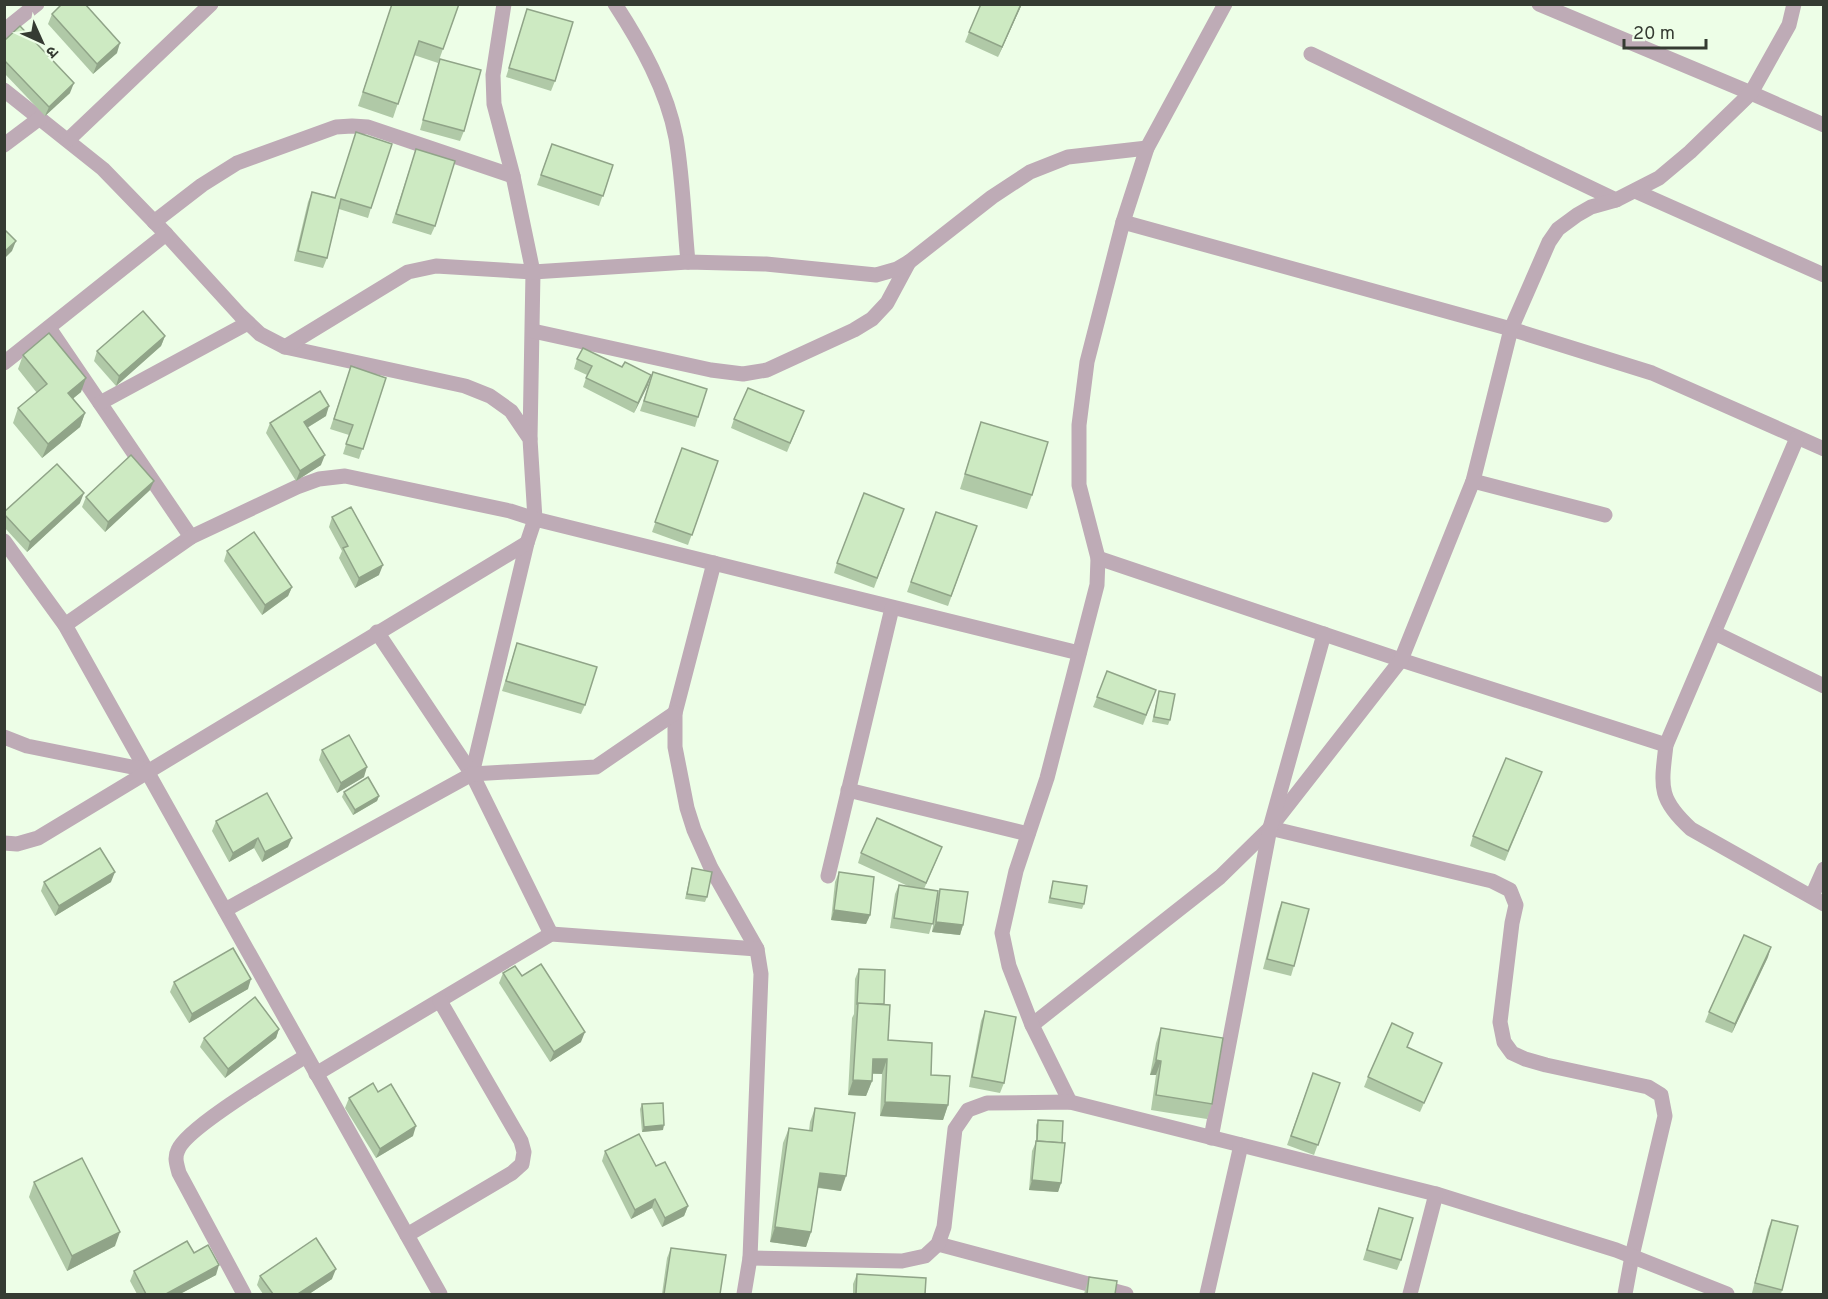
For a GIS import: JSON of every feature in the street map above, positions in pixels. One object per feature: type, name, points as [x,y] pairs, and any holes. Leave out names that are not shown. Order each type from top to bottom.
[{"type":"street","points":[[7,24],[37,4]]},
{"type":"street","points":[[68,140],[212,4]]},
{"type":"street","points":[[472,774],[527,543],[536,519],[530,439],[533,272],[513,176],[494,104],[493,75],[504,4]]},
{"type":"street","points":[[615,4],[655,74],[676,137],[688,262]]},
{"type":"street","points":[[1070,1102],[1032,1025],[1009,966],[1002,933],[1016,871],[1047,778],[1097,585],[1098,558],[1079,486],[1079,425],[1087,362],[1123,222],[1148,148],[1225,4]]},
{"type":"street","points":[[1539,4],[1824,125]]},
{"type":"street","points":[[1032,1025],[1220,877],[1270,828],[1401,660],[1473,481],[1511,329],[1549,242],[1558,229],[1591,207],[1616,200],[1659,178],[1751,93],[1784,34],[1794,4]]},
{"type":"street","points":[[1311,54],[1616,200]]},
{"type":"street","points":[[4,90],[103,169],[260,334],[285,347],[465,386],[490,396],[511,411],[530,439]]},
{"type":"street","points":[[4,145],[40,118]]},
{"type":"street","points":[[154,222],[202,185],[237,163],[336,128],[368,127],[513,176]]},
{"type":"street","points":[[285,347],[408,272],[436,266],[533,272],[688,262],[766,264],[876,275],[897,269],[909,262],[992,197],[1029,172],[1068,157],[1148,148]]},
{"type":"street","points":[[1635,191],[1824,275]]},
{"type":"street","points":[[1123,222],[1511,329],[1653,373],[1824,449]]},
{"type":"street","points":[[4,363],[166,234]]},
{"type":"street","points":[[533,331],[711,370],[743,374],[767,370],[854,330],[872,319],[887,303],[909,262]]},
{"type":"street","points":[[100,403],[248,323]]},
{"type":"street","points":[[49,328],[191,537]]},
{"type":"street","points":[[1797,438],[1666,745],[1662,774],[1665,799],[1674,814],[1691,829],[1818,900],[1824,869]]},
{"type":"street","points":[[65,625],[191,537],[297,487],[319,479],[345,476],[510,511],[1079,653]]},
{"type":"street","points":[[1473,481],[1605,515]]},
{"type":"street","points":[[4,541],[65,625],[440,1294]]},
{"type":"street","points":[[4,843],[17,844],[38,838],[147,770],[527,543]]},
{"type":"street","points":[[1098,558],[1401,660],[1666,745]]},
{"type":"street","points":[[714,563],[675,713],[675,747],[687,808],[694,830],[711,868],[757,949],[761,974],[750,1258],[744,1294]]},
{"type":"street","points":[[828,876],[892,608]]},
{"type":"street","points":[[377,632],[472,774],[550,934]]},
{"type":"street","points":[[1714,633],[1824,686]]},
{"type":"street","points":[[1211,1138],[1270,828],[1324,634]]},
{"type":"street","points":[[225,910],[472,774],[596,767],[675,713]]},
{"type":"street","points":[[4,737],[27,746],[147,770]]},
{"type":"street","points":[[848,790],[1028,834]]},
{"type":"street","points":[[1270,828],[1492,881],[1510,890],[1516,904],[1500,1022],[1504,1042],[1512,1053],[1546,1065],[1648,1087],[1661,1095],[1665,1116],[1625,1294]]},
{"type":"street","points":[[316,1074],[550,934],[757,949]]},
{"type":"street","points":[[407,1235],[512,1173],[522,1164],[524,1152],[514,1126],[440,1000]]},
{"type":"street","points":[[244,1294],[179,1173],[176,1160],[178,1149],[185,1139],[215,1116],[306,1056]]},
{"type":"street","points":[[750,1258],[902,1261],[925,1256],[938,1244],[944,1227],[956,1129],[968,1110],[987,1103],[1070,1102],[1436,1194],[1632,1257],[1727,1294]]},
{"type":"street","points":[[1207,1294],[1241,1145]]},
{"type":"street","points":[[1410,1294],[1436,1194]]},
{"type":"street","points":[[938,1244],[1126,1294]]},
{"type":"building","points":[[62,4],[85,4],[120,43],[97,64],[52,14]]},
{"type":"building","points":[[392,4],[459,4],[443,49],[419,41],[398,104],[363,92]]},
{"type":"building","points":[[981,4],[1021,4],[1002,47],[969,32]]},
{"type":"building","points":[[527,9],[573,22],[555,81],[509,68]]},
{"type":"building","points":[[20,26],[74,83],[49,107],[4,60],[4,41]]},
{"type":"building","points":[[440,59],[481,70],[464,131],[423,120]]},
{"type":"building","points":[[356,132],[392,144],[371,208],[341,199],[327,258],[298,251],[312,192],[335,198]]},
{"type":"building","points":[[552,144],[613,165],[603,196],[541,175]]},
{"type":"building","points":[[416,149],[455,161],[435,226],[396,214]]},
{"type":"building","points":[[4,229],[16,241],[4,252]]},
{"type":"building","points":[[143,311],[165,336],[119,376],[97,351]]},
{"type":"building","points":[[49,333],[86,378],[68,393],[85,413],[48,444],[18,408],[47,384],[23,355]]},
{"type":"building","points":[[583,348],[622,367],[625,362],[651,375],[638,403],[586,378],[592,366],[577,359]]},
{"type":"building","points":[[351,366],[386,378],[363,449],[346,444],[353,425],[334,419]]},
{"type":"building","points":[[653,372],[707,389],[698,417],[644,401]]},
{"type":"building","points":[[748,388],[804,411],[790,443],[734,419]]},
{"type":"building","points":[[320,391],[329,406],[304,422],[325,455],[300,471],[270,423]]},
{"type":"building","points":[[981,422],[1048,442],[1032,495],[965,474]]},
{"type":"building","points":[[682,448],[718,461],[692,535],[655,522]]},
{"type":"building","points":[[131,455],[154,481],[108,522],[86,497]]},
{"type":"building","points":[[57,464],[84,493],[30,542],[4,512]]},
{"type":"building","points":[[864,493],[904,509],[877,578],[837,563]]},
{"type":"building","points":[[351,507],[383,565],[359,578],[343,548],[348,546],[332,517]]},
{"type":"building","points":[[936,512],[977,526],[951,596],[911,582]]},
{"type":"building","points":[[254,532],[292,587],[265,605],[227,551]]},
{"type":"building","points":[[517,643],[597,667],[585,705],[506,681]]},
{"type":"building","points":[[1107,671],[1156,690],[1146,715],[1097,697]]},
{"type":"building","points":[[1159,691],[1175,694],[1170,720],[1154,717]]},
{"type":"building","points":[[349,735],[367,767],[341,783],[322,750]]},
{"type":"building","points":[[1506,758],[1542,772],[1508,851],[1473,836]]},
{"type":"building","points":[[368,777],[379,796],[355,810],[344,792]]},
{"type":"building","points":[[267,793],[292,838],[265,852],[258,838],[233,853],[216,821]]},
{"type":"building","points":[[877,818],[942,847],[926,883],[861,853]]},
{"type":"building","points":[[100,848],[115,872],[59,906],[44,882]]},
{"type":"building","points":[[692,868],[712,872],[707,897],[687,894]]},
{"type":"building","points":[[839,872],[874,877],[870,915],[834,910]]},
{"type":"building","points":[[1053,881],[1087,886],[1084,904],[1050,898]]},
{"type":"building","points":[[899,885],[938,891],[933,924],[894,918]]},
{"type":"building","points":[[940,889],[968,892],[963,925],[936,922]]},
{"type":"building","points":[[1282,902],[1309,909],[1294,966],[1267,959]]},
{"type":"building","points":[[1744,935],[1771,947],[1735,1024],[1709,1012]]},
{"type":"building","points":[[233,948],[251,979],[192,1014],[174,982]]},
{"type":"building","points":[[541,964],[585,1032],[554,1052],[503,973],[515,966],[522,976]]},
{"type":"building","points":[[859,969],[885,970],[884,1004],[857,1004]]},
{"type":"building","points":[[255,997],[279,1029],[228,1069],[204,1038]]},
{"type":"building","points":[[858,1003],[890,1005],[888,1040],[932,1043],[931,1075],[950,1076],[948,1105],[885,1102],[887,1059],[873,1059],[872,1081],[853,1080]]},
{"type":"building","points":[[985,1011],[1016,1017],[1004,1083],[972,1077]]},
{"type":"building","points":[[1392,1023],[1413,1033],[1407,1047],[1442,1063],[1424,1103],[1368,1077]]},
{"type":"building","points":[[1161,1028],[1223,1038],[1212,1104],[1156,1095],[1161,1061],[1156,1060]]},
{"type":"building","points":[[1313,1073],[1340,1083],[1318,1145],[1291,1136]]},
{"type":"building","points":[[373,1083],[378,1092],[391,1084],[416,1126],[380,1149],[349,1098]]},
{"type":"building","points":[[663,1103],[664,1125],[644,1127],[642,1104]]},
{"type":"building","points":[[815,1108],[855,1113],[846,1176],[820,1173],[811,1232],[775,1227],[789,1128],[812,1131]]},
{"type":"building","points":[[1038,1120],[1063,1121],[1062,1143],[1037,1141]]},
{"type":"building","points":[[639,1134],[656,1166],[665,1162],[688,1206],[665,1218],[655,1199],[635,1210],[605,1151]]},
{"type":"building","points":[[1036,1141],[1065,1143],[1061,1183],[1032,1180]]},
{"type":"building","points":[[82,1158],[120,1232],[72,1256],[34,1182]]},
{"type":"building","points":[[1379,1208],[1413,1218],[1401,1260],[1367,1250]]},
{"type":"building","points":[[1772,1220],[1798,1226],[1782,1290],[1755,1283]]},
{"type":"building","points":[[316,1238],[336,1269],[298,1294],[273,1294],[260,1276]]},
{"type":"building","points":[[187,1241],[194,1253],[208,1245],[219,1265],[166,1294],[146,1294],[134,1271]]},
{"type":"building","points":[[671,1248],[726,1255],[720,1294],[664,1294]]},
{"type":"building","points":[[857,1274],[926,1278],[925,1294],[856,1294]]},
{"type":"building","points":[[1089,1277],[1117,1281],[1115,1294],[1087,1294]]}]
